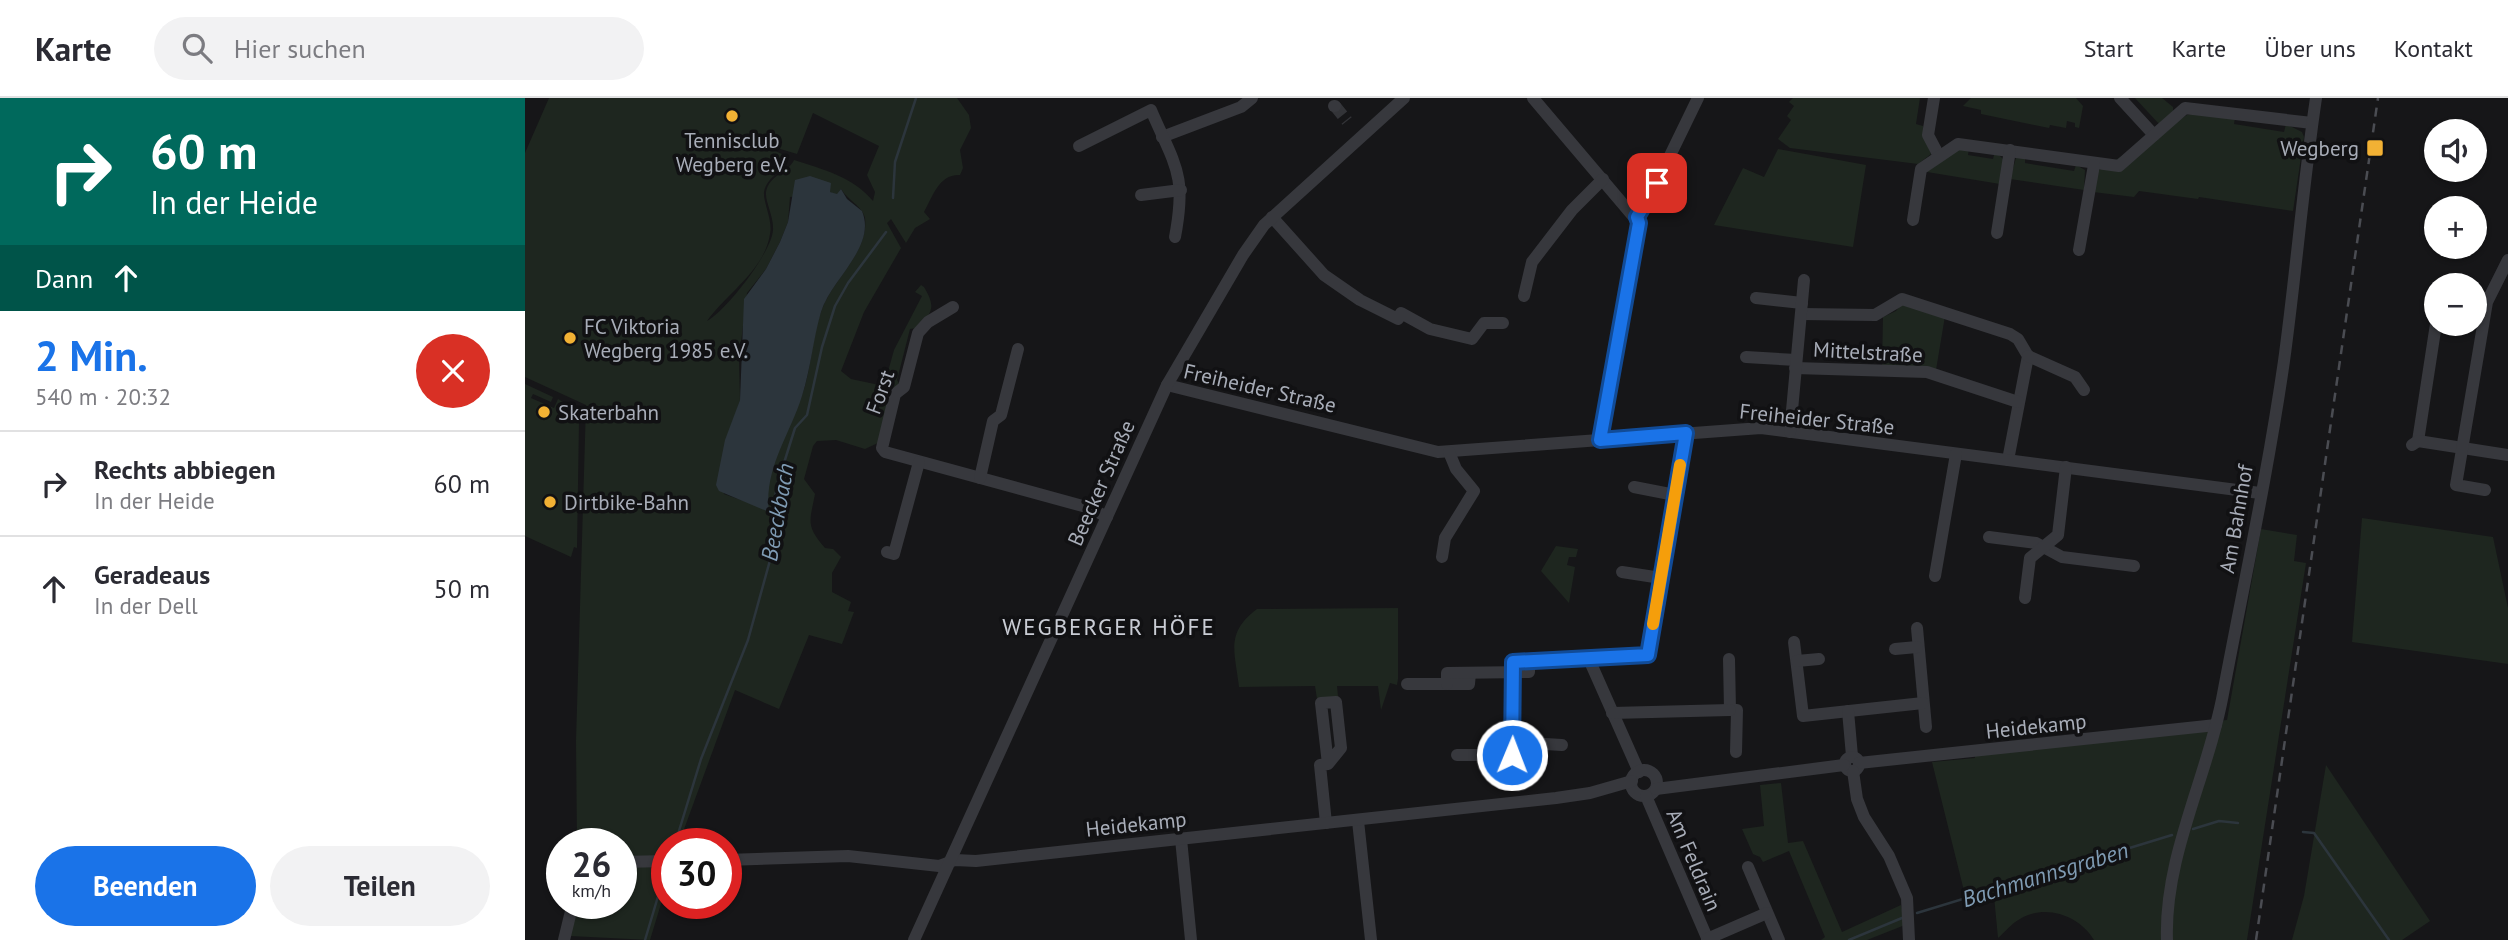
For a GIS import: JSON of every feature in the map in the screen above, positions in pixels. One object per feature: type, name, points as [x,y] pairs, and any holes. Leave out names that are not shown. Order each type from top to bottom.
[{"type":"street","points":[[1162,137],[1241,107],[1252,98]]},
{"type":"street","name":"Beecker Straße","points":[[914,940],[1167,385],[1243,255],[1272,217],[1404,98]]},
{"type":"street","points":[[1533,98],[1637,217],[1639,223],[1600,440]]},
{"type":"street","points":[[1637,217],[1646,205],[1698,98]]},
{"type":"street","points":[[1934,98],[1929,135],[1940,156]]},
{"type":"street","points":[[2120,98],[2154,135]]},
{"type":"street","name":"Am Bahnhof","points":[[2167,940],[2166,914],[2170,883],[2216,725],[2284,362],[2316,98]]},
{"type":"street","points":[[1913,220],[1921,169],[1965,143],[2094,165],[2119,166],[2137,154],[2185,108],[2228,105],[2312,123]]},
{"type":"street","points":[[1079,146],[1151,110],[1180,175],[1181,190],[1175,237]]},
{"type":"street","points":[[1997,233],[2010,150]]},
{"type":"street","points":[[2080,250],[2094,165]]},
{"type":"street","points":[[1524,296],[1532,262],[1572,210],[1603,179]]},
{"type":"street","points":[[1141,195],[1181,190]]},
{"type":"street","points":[[1272,217],[1324,275],[1360,300],[1398,319],[1401,313],[1430,329],[1472,339],[1484,323],[1503,323]]},
{"type":"street","points":[[2487,308],[2503,283],[2508,260]]},
{"type":"street","points":[[1790,432],[1804,280]]},
{"type":"street","points":[[1756,298],[1802,309],[1875,315],[1902,299],[2010,334],[2018,339],[2028,356],[2075,377],[2084,390]]},
{"type":"street","name":"Forst","points":[[953,307],[928,322],[918,333],[904,387],[895,394],[883,448],[885,452],[1090,508],[1107,517]]},
{"type":"street","points":[[2434,336],[2415,443],[2508,455]]},
{"type":"street","points":[[2476,336],[2456,485],[2485,490]]},
{"type":"street","points":[[980,478],[993,421],[1002,415],[1018,349]]},
{"type":"street","points":[[2008,460],[2028,356]]},
{"type":"street","name":"Mittelstraße","points":[[1746,358],[1795,364],[1927,372],[2018,402]]},
{"type":"street","name":"Freiheider Straße","points":[[1167,385],[1359,430],[1422,449],[1450,452],[1737,428],[1790,432],[2260,493]]},
{"type":"street","points":[[1516,746],[1513,662],[1648,655],[1686,433]]},
{"type":"street","points":[[1442,557],[1445,538],[1474,491],[1456,469],[1450,452]]},
{"type":"street","points":[[1935,576],[1956,454]]},
{"type":"street","points":[[887,552],[894,554],[919,462]]},
{"type":"street","points":[[2025,598],[2030,558],[2058,535],[2066,467]]},
{"type":"street","points":[[1634,487],[1675,495]]},
{"type":"street","points":[[1989,537],[2036,543],[2062,557],[2134,566]]},
{"type":"street","points":[[1622,572],[1661,578]]},
{"type":"street","points":[[1917,628],[1926,727]]},
{"type":"street","points":[[1794,642],[1803,716],[1923,703]]},
{"type":"street","points":[[1895,649],[1917,648]]},
{"type":"street","name":"Am Feldrain","points":[[1588,657],[1644,784],[1707,939],[1767,913]]},
{"type":"street","points":[[1729,659],[1730,710]]},
{"type":"street","points":[[1797,661],[1819,659]]},
{"type":"street","points":[[1406,684],[1447,684],[1447,673],[1512,672]]},
{"type":"street","points":[[1612,713],[1737,710],[1736,752]]},
{"type":"street","points":[[1848,711],[1857,799],[1864,817],[1889,856],[1907,898],[1909,940]]},
{"type":"street","name":"Heidekamp","points":[[742,859],[848,856],[939,866],[950,861],[1358,821],[1644,784],[1699,781],[2216,725]]},
{"type":"street","points":[[1457,755],[1516,746],[1562,745]]},
{"type":"street","points":[[1325,823],[1320,765],[1328,764]]},
{"type":"street","points":[[1358,821],[1371,940]]},
{"type":"street","points":[[1181,839],[1191,940]]},
{"type":"street","points":[[1748,867],[1779,940]]},
{"type":"street","points":[[564,940],[569,919]]},
{"type":"shaded area","points":[[549,98],[957,98],[969,115],[971,128],[960,150],[963,168],[960,175],[947,178],[937,187],[924,212],[930,219],[915,228],[906,243],[891,219],[887,223],[901,248],[864,312],[841,371],[851,379],[884,386],[894,350],[922,296],[915,292],[921,285],[924,287],[931,309],[927,318],[917,328],[910,329],[897,380],[900,385],[880,442],[865,449],[836,440],[817,441],[813,446],[804,479],[815,494],[811,517],[814,534],[825,548],[833,549],[841,557],[832,573],[832,592],[851,602],[848,611],[854,612],[842,644],[809,635],[779,709],[735,690],[684,828],[651,828],[651,919],[656,919],[650,940],[570,936],[574,919],[637,919],[637,828],[577,828],[576,741],[586,405],[525,377],[525,153]],"holes":[[[813,113],[879,146],[867,175],[875,192],[873,201],[847,180],[794,160],[768,186],[766,192],[773,230],[771,240],[761,259],[770,234],[764,192],[766,186],[789,157],[775,151],[777,148],[797,154]],[[841,189],[861,210],[865,218],[865,230],[856,254],[822,309],[805,387],[776,454],[767,484],[769,510],[724,494],[723,454],[740,400],[739,359],[747,293],[766,269],[780,242],[788,222],[790,197],[830,192],[837,195]],[[761,259],[725,306],[707,321]]]},
{"type":"shaded area","points":[[1793,98],[1920,98],[1916,124],[1923,126],[1931,154],[1918,164],[1790,148],[1778,139],[1791,120],[1787,116],[1794,106],[1789,102]]},
{"type":"shaded area","points":[[1971,98],[2076,98],[2083,106],[2079,128],[2075,127],[2075,123],[2067,121],[2066,128],[2050,125],[2049,128],[1981,114],[1981,110],[1963,106]]},
{"type":"shaded area","points":[[2135,98],[2162,98],[2173,107],[2173,112],[2160,125]]},
{"type":"shaded area","points":[[2198,112],[2235,118],[2234,124],[2284,132],[2286,124],[2302,132],[2304,137],[2293,211],[2139,191],[2134,197],[2093,192],[2098,171],[2187,115]]},
{"type":"shaded area","points":[[1959,148],[1969,148],[1968,155],[1993,159],[1995,151],[2004,160],[2000,184],[1927,172]]},
{"type":"shaded area","points":[[1778,149],[1866,165],[1853,247],[1714,225],[1743,168],[1764,177]]},
{"type":"shaded area","points":[[2025,155],[2025,163],[2074,171],[2076,165],[2085,170],[2084,190],[2010,179],[2016,158]]},
{"type":"shaded area","points":[[810,176],[831,183],[830,192],[837,194],[841,189],[847,199],[862,211],[865,224],[858,250],[821,312],[802,396],[770,481],[769,512],[719,491],[716,485],[725,440],[740,400],[744,299],[766,269],[780,242],[788,222],[795,180]]},
{"type":"shaded area","points":[[1902,303],[1945,316],[1936,370],[1882,367],[1883,317],[1896,311]]},
{"type":"shaded area","points":[[525,384],[553,397],[551,402],[533,394],[531,398],[554,408],[558,399],[575,409],[579,421],[577,548],[574,547],[571,557],[525,536]]},
{"type":"shaded area","points":[[2362,518],[2493,537],[2508,608],[2508,664],[2352,642]]},
{"type":"shaded area","points":[[2261,529],[2297,535],[2294,561],[2306,563],[2247,940],[2094,940],[2080,924],[2051,912],[2030,914],[2017,921],[1998,938],[1994,896],[1967,903],[1932,762],[1975,758],[1974,746],[2227,720]]},
{"type":"shaded area","points":[[1556,546],[1578,549],[1576,557],[1569,557],[1567,565],[1575,567],[1569,603],[1541,571]]},
{"type":"shaded area","points":[[1398,608],[1397,685],[1390,683],[1381,710],[1378,686],[1337,686],[1338,697],[1317,699],[1315,686],[1239,687],[1234,644],[1236,635],[1240,626],[1257,609]]},
{"type":"shaded area","points":[[2326,765],[2430,921],[2402,940],[2292,940],[2304,896]]},
{"type":"shaded area","points":[[1781,783],[1788,843],[1803,841],[1842,932],[1901,905],[1905,925],[1867,940],[1821,940],[1825,937],[1789,851],[1763,862],[1753,854],[1742,829],[1764,826],[1760,785]]},
{"type":"waterway","name":"Beeckbach","points":[[893,198],[895,162],[916,98]]},
{"type":"waterway","name":"Beeckbach","points":[[680,828],[701,759],[748,640],[777,535],[772,513],[778,482],[795,428],[807,415],[822,347],[835,306],[848,283],[886,232]]},
{"type":"waterway","name":"Bachmannsgraben","points":[[2193,829],[2219,821],[2238,823]]},
{"type":"waterway","name":"Bachmannsgraben","points":[[2303,832],[2314,833],[2389,940]]},
{"type":"waterway","name":"Bachmannsgraben","points":[[1917,913],[2172,835]]},
{"type":"waterway","name":"Bachmannsgraben","points":[[1849,940],[1902,918]]},
{"type":"waterway","name":"Beeckbach","points":[[645,940],[651,919]]},
{"type":"tunnel","points":[[1335,106],[1347,121]]},
{"type":"railway","points":[[2256,940],[2378,98]]},
{"type":"slow traffic","points":[[1653,624],[1680,465]]},
{"type":"place","name":"Tennisclub Wegberg e.V.","points":[[732,116]]},
{"type":"place","name":"Wegberg","points":[[2375,148]]},
{"type":"place","name":"FC Viktoria Wegberg 1985 e.V.","points":[[570,338]]},
{"type":"place","name":"Skaterbahn","points":[[544,412]]},
{"type":"place","name":"Dirtbike-Bahn","points":[[550,502]]},
{"type":"district","name":"WEGBERGER HÖFE","points":[[1109,626]]},
{"type":"route","points":[[1512,755],[1513,662],[1648,655],[1686,433],[1600,440],[1639,223],[1637,217],[1657,183]]}]
